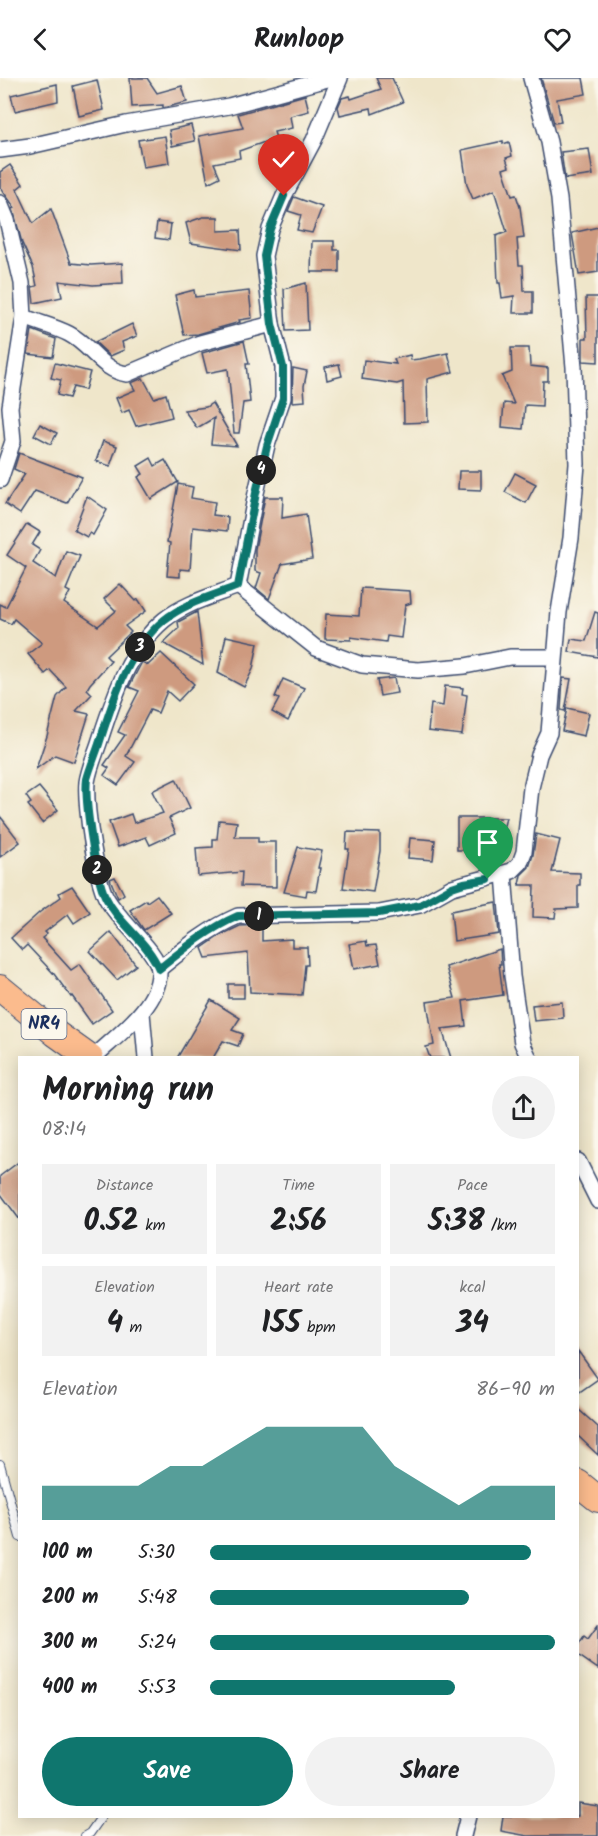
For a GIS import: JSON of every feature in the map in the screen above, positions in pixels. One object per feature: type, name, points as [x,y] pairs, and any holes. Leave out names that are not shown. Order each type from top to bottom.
[{"type":"highway","name":"NR4","points":[[0,988],[88,1056]]},
{"type":"highway","points":[[579,1484],[598,1499]]},
{"type":"street","points":[[0,150],[229,106],[331,78]]},
{"type":"street","points":[[238,586],[258,483],[267,446],[283,398],[283,367],[272,324],[264,256],[270,229],[284,196],[314,140],[340,78]]},
{"type":"street","points":[[159,969],[201,935],[218,924],[238,916],[379,913],[420,905],[464,883],[488,879],[512,871],[520,863],[524,852],[531,788],[539,755],[549,733],[554,657],[571,537],[577,464],[574,367],[560,199],[549,142],[531,78]]},
{"type":"street","points":[[0,203],[7,220],[22,283],[24,317],[10,407],[13,441],[0,480]]},
{"type":"street","points":[[24,317],[69,334],[115,372],[127,374],[200,343],[272,324]]},
{"type":"street","points":[[238,586],[316,648],[362,665],[418,670],[465,666],[510,657],[554,657]]},
{"type":"street","points":[[93,1056],[142,1013],[155,988],[159,969],[154,956],[114,912],[104,895],[86,800],[87,779],[107,719],[128,667],[144,641],[164,621],[184,607],[238,586]]},
{"type":"street","points":[[504,874],[512,976],[522,1043],[528,1056]]},
{"type":"street","points":[[142,1013],[146,1056]]},
{"type":"street","points":[[579,1163],[598,1201]]},
{"type":"street","points":[[463,1836],[468,1818]]},
{"type":"lane","points":[[0,1464],[18,1530]]},
{"type":"lane","points":[[85,1836],[90,1833],[101,1818]]},
{"type":"building","points":[[130,78],[147,78],[157,93],[182,86],[187,102],[163,108],[163,105],[132,107]]},
{"type":"building","points":[[376,78],[392,78],[403,102],[372,114],[371,108],[340,115],[338,107],[342,98],[350,96],[351,99],[381,89]]},
{"type":"building","points":[[541,78],[583,78],[586,94],[557,99],[561,122],[554,123]]},
{"type":"building","points":[[97,80],[104,110],[79,116],[73,86]]},
{"type":"building","points":[[57,84],[58,101],[15,111],[11,95]]},
{"type":"building","points":[[305,95],[309,111],[290,116],[292,128],[274,132],[276,138],[239,151],[240,158],[214,163],[220,177],[208,183],[199,136],[243,128],[238,114]]},
{"type":"building","points":[[191,125],[195,141],[172,146],[169,130]]},
{"type":"building","points":[[165,136],[169,163],[143,167],[138,140]]},
{"type":"building","points":[[503,141],[503,144],[509,142],[512,156],[506,158],[509,167],[503,169],[512,196],[516,195],[520,207],[524,238],[517,239],[519,265],[523,265],[524,291],[533,291],[533,313],[513,313],[514,296],[502,298],[500,283],[498,283],[496,236],[507,232],[494,190],[473,199],[467,185],[462,150]]},
{"type":"building","points":[[589,149],[593,175],[565,179],[561,152]]},
{"type":"building","points":[[10,165],[23,184],[17,189],[33,223],[51,209],[71,263],[91,265],[122,263],[123,283],[93,285],[59,281],[62,297],[34,303],[32,287],[37,286],[33,267],[22,243],[13,209],[15,208],[0,187],[0,172]]},
{"type":"building","points":[[294,197],[322,207],[312,233],[297,230],[301,215],[288,211]]},
{"type":"building","points":[[203,217],[218,217],[218,231],[240,230],[241,250],[191,243],[186,223]]},
{"type":"building","points":[[157,222],[171,224],[169,240],[155,238]]},
{"type":"building","points":[[598,227],[598,272],[579,275],[572,233]]},
{"type":"building","points":[[312,241],[334,241],[334,250],[339,250],[339,272],[311,272]]},
{"type":"building","points":[[306,283],[308,330],[286,331],[284,289]]},
{"type":"building","points":[[194,290],[195,297],[249,291],[252,318],[198,334],[184,335],[175,295]]},
{"type":"building","points":[[586,297],[598,297],[598,362],[583,361],[583,338],[587,338]]},
{"type":"building","points":[[132,324],[137,336],[122,342],[124,350],[110,356],[95,342]]},
{"type":"building","points":[[32,330],[56,339],[53,357],[28,354]]},
{"type":"building","points":[[244,341],[249,364],[246,364],[250,402],[243,403],[239,433],[234,433],[228,369],[207,373],[202,353]]},
{"type":"building","points":[[511,348],[529,348],[530,366],[548,368],[548,381],[543,381],[542,406],[525,405],[523,429],[502,427],[504,403],[514,404],[502,376],[512,372]]},
{"type":"building","points":[[448,353],[453,372],[427,379],[428,422],[404,423],[403,382],[397,384],[362,379],[364,360],[396,364],[394,359],[410,355],[411,360]]},
{"type":"building","points":[[55,363],[90,372],[85,390],[73,387],[69,398],[57,395],[61,380],[51,378]]},
{"type":"building","points":[[339,364],[342,376],[327,380],[325,367]]},
{"type":"building","points":[[293,368],[307,371],[304,386],[305,401],[292,402]]},
{"type":"building","points":[[143,378],[154,398],[166,394],[172,417],[136,426],[129,410],[122,413],[116,398],[135,390],[131,383]]},
{"type":"building","points":[[212,403],[237,446],[211,444],[214,418],[197,428],[184,410],[206,407]]},
{"type":"building","points":[[40,424],[57,433],[51,444],[34,435]]},
{"type":"building","points":[[103,441],[117,446],[110,466],[96,461]]},
{"type":"building","points":[[19,453],[82,477],[67,503],[35,491],[20,514],[5,504],[25,474],[14,469]]},
{"type":"building","points":[[151,458],[155,466],[165,460],[178,482],[151,499],[138,477],[143,474],[138,466]]},
{"type":"building","points":[[459,471],[481,471],[481,490],[458,489]]},
{"type":"building","points":[[515,473],[536,484],[526,503],[505,492]]},
{"type":"building","points":[[178,484],[193,487],[191,498],[215,502],[213,515],[228,517],[227,531],[193,527],[190,570],[180,569],[180,577],[167,576],[170,543],[167,542]]},
{"type":"building","points":[[87,496],[107,510],[93,535],[89,533],[87,537],[74,530]]},
{"type":"building","points":[[265,497],[283,497],[282,518],[306,514],[312,559],[282,564],[269,599],[256,588],[261,573],[255,571],[255,549]]},
{"type":"building","points":[[27,524],[40,532],[32,545],[40,550],[33,563],[56,578],[66,551],[80,556],[66,590],[70,592],[64,603],[98,626],[116,611],[104,599],[120,584],[136,601],[138,599],[146,611],[125,626],[131,632],[106,656],[111,661],[90,684],[87,689],[92,694],[76,711],[89,714],[74,762],[55,755],[36,769],[57,697],[66,687],[50,670],[45,674],[28,654],[42,643],[14,619],[11,624],[0,619],[0,604],[6,607],[26,568],[7,555]]},
{"type":"building","points":[[361,588],[410,591],[411,603],[405,605],[401,638],[387,636],[386,642],[351,637],[351,640],[325,639],[326,614],[359,616]]},
{"type":"building","points":[[197,612],[203,665],[163,643],[179,628],[178,622]]},
{"type":"building","points":[[595,612],[598,613],[598,657],[569,652],[571,639],[586,641]]},
{"type":"building","points":[[226,636],[258,643],[253,669],[244,687],[218,673]]},
{"type":"building","points":[[161,653],[194,684],[178,701],[167,691],[158,713],[150,710],[126,756],[135,762],[118,785],[104,775],[109,768],[104,765],[125,735],[118,732],[139,691],[129,687],[142,662],[148,665]]},
{"type":"building","points":[[394,678],[397,693],[380,696],[377,680]]},
{"type":"building","points":[[563,678],[571,679],[565,711],[561,710]]},
{"type":"building","points":[[283,679],[304,688],[288,721],[272,712],[279,699],[275,697]]},
{"type":"building","points":[[445,686],[463,688],[462,694],[467,695],[462,735],[428,731],[431,704],[443,706]]},
{"type":"building","points":[[567,708],[589,713],[584,736],[562,731]]},
{"type":"building","points":[[176,779],[190,808],[169,818],[176,833],[150,845],[146,837],[118,847],[109,822],[131,814],[134,823],[163,813],[152,791]]},
{"type":"building","points":[[39,787],[58,810],[42,823],[28,805],[31,803],[26,796]]},
{"type":"building","points":[[0,816],[20,842],[0,857]]},
{"type":"building","points":[[457,818],[506,818],[502,833],[489,830],[489,850],[457,850]]},
{"type":"building","points":[[219,820],[237,822],[235,837],[258,837],[258,842],[276,842],[276,887],[241,886],[242,872],[198,876],[196,848],[213,847],[213,839],[217,839]]},
{"type":"building","points":[[347,832],[380,833],[380,851],[373,892],[343,888],[349,849],[346,849]]},
{"type":"building","points":[[536,834],[560,840],[552,872],[580,873],[578,908],[556,909],[555,918],[533,917],[534,885],[519,885],[521,875],[529,867],[533,855]]},
{"type":"building","points":[[410,838],[435,840],[433,860],[408,858]]},
{"type":"building","points":[[298,847],[322,851],[316,891],[307,890],[306,896],[284,892]]},
{"type":"building","points":[[115,877],[124,894],[118,898],[110,879]]},
{"type":"building","points":[[72,886],[90,912],[74,923],[68,914],[45,932],[47,934],[42,938],[71,970],[80,964],[112,1010],[92,1024],[54,974],[27,945],[22,950],[11,938],[61,897],[59,893]]},
{"type":"building","points":[[157,895],[171,913],[144,930],[130,910]]},
{"type":"building","points":[[496,902],[499,934],[454,941],[451,911]]},
{"type":"building","points":[[262,925],[262,941],[292,939],[292,947],[307,947],[308,965],[305,965],[302,995],[250,992],[248,953],[206,958],[202,948],[221,935],[240,926]]},
{"type":"building","points":[[111,932],[136,965],[117,980],[90,951]]},
{"type":"building","points":[[366,941],[367,946],[376,945],[380,964],[354,969],[349,944]]},
{"type":"building","points":[[500,949],[501,964],[499,964],[503,995],[463,1001],[466,1026],[442,1029],[450,1056],[429,1056],[426,1047],[434,1045],[427,1002],[455,998],[446,967]]},
{"type":"building","points":[[228,984],[244,984],[244,998],[228,998]]},
{"type":"building","points":[[211,1000],[240,1018],[232,1030],[243,1034],[238,1046],[223,1041],[214,1056],[178,1056]]},
{"type":"building","points":[[562,1002],[563,1018],[534,1021],[532,1005]]},
{"type":"building","points":[[18,1162],[18,1217],[0,1193],[0,1176]]},
{"type":"building","points":[[579,1352],[598,1379],[579,1392]]},
{"type":"building","points":[[579,1410],[598,1427],[598,1455],[579,1437]]},
{"type":"building","points":[[598,1625],[598,1669],[579,1656],[579,1644],[584,1636],[588,1639]]},
{"type":"building","points":[[579,1803],[598,1806],[598,1836],[528,1836],[501,1831],[503,1818],[579,1818]]},
{"type":"route","points":[[284,196],[270,229],[264,256],[272,324],[283,367],[283,398],[267,446],[238,586],[184,607],[164,621],[144,641],[128,667],[107,719],[87,779],[86,800],[104,895],[114,912],[154,956],[159,969],[201,935],[218,924],[238,916],[379,913],[420,905],[452,887],[488,879]]}]
